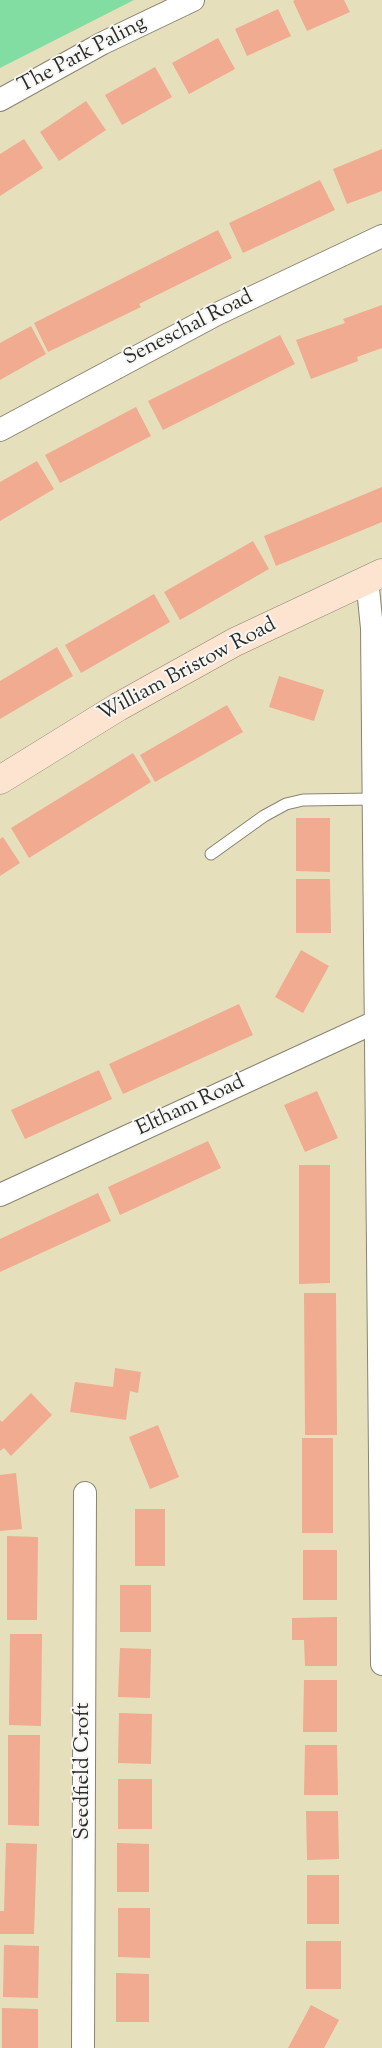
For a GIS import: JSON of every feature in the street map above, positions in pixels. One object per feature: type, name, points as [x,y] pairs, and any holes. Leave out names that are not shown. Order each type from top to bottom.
[{"type":"street","name":"The Park Paling","points":[[0,100],[103,43],[193,0]]},
{"type":"street","name":"Seneschal Road","points":[[0,430],[217,314],[382,236]]},
{"type":"street","name":"William Bristow Road","points":[[0,780],[118,706],[235,642],[375,576]]},
{"type":"street","points":[[375,576],[372,628],[379,1021],[382,1664]]},
{"type":"street","name":"Eltham Road","points":[[0,1195],[379,1021]]},
{"type":"street","name":"Seedfield Croft","points":[[83,2048],[85,1493]]},
{"type":"lane","points":[[212,854],[264,816],[286,804],[303,800],[374,799]]},
{"type":"green space","points":[[0,0],[134,0],[0,68]]},
{"type":"building","points":[[344,0],[350,12],[307,31],[293,1]]},
{"type":"building","points":[[278,9],[291,36],[247,56],[235,29]]},
{"type":"building","points":[[218,38],[235,69],[189,94],[172,63]]},
{"type":"building","points":[[155,67],[172,97],[122,125],[105,95]]},
{"type":"building","points":[[86,101],[106,130],[59,161],[40,132]]},
{"type":"building","points":[[24,139],[43,168],[0,196],[0,154]]},
{"type":"building","points":[[382,149],[382,191],[347,204],[333,169]]},
{"type":"building","points":[[320,180],[335,210],[243,253],[229,223]]},
{"type":"building","points":[[218,230],[232,258],[139,304],[141,307],[48,352],[34,323]]},
{"type":"building","points":[[382,305],[382,348],[357,357],[358,361],[311,379],[296,340],[345,323],[343,319]]},
{"type":"building","points":[[31,326],[46,354],[0,380],[0,343]]},
{"type":"building","points":[[280,335],[295,364],[163,430],[148,401]]},
{"type":"building","points":[[136,407],[151,436],[60,483],[45,455]]},
{"type":"building","points":[[37,461],[54,489],[0,521],[0,482]]},
{"type":"building","points":[[382,487],[382,522],[276,566],[264,536]]},
{"type":"building","points":[[253,541],[269,569],[180,620],[164,592]]},
{"type":"building","points":[[154,594],[170,622],[81,673],[65,645]]},
{"type":"building","points":[[57,647],[73,676],[0,719],[0,681]]},
{"type":"building","points":[[279,676],[324,690],[314,721],[269,707]]},
{"type":"building","points":[[227,705],[243,732],[155,782],[140,755]]},
{"type":"building","points":[[133,753],[151,782],[29,858],[11,828]]},
{"type":"building","points":[[296,818],[330,818],[330,872],[296,871]]},
{"type":"building","points":[[3,837],[20,863],[0,876],[0,839]]},
{"type":"building","points":[[296,879],[330,879],[331,933],[296,933]]},
{"type":"building","points":[[301,950],[329,966],[303,1013],[275,997]]},
{"type":"building","points":[[239,1004],[253,1035],[123,1094],[109,1064]]},
{"type":"building","points":[[99,1070],[112,1099],[25,1139],[11,1110]]},
{"type":"building","points":[[317,1091],[338,1138],[305,1152],[284,1105]]},
{"type":"building","points":[[208,1141],[221,1168],[120,1215],[108,1187]]},
{"type":"building","points":[[299,1165],[330,1165],[330,1283],[299,1284]]},
{"type":"building","points":[[98,1193],[111,1221],[0,1272],[0,1239]]},
{"type":"building","points":[[304,1293],[336,1293],[337,1435],[305,1435]]},
{"type":"building","points":[[115,1368],[141,1372],[138,1393],[130,1391],[126,1420],[70,1412],[75,1382],[113,1387]]},
{"type":"building","points":[[31,1393],[52,1415],[11,1456],[4,1448],[0,1451],[0,1420],[2,1422]]},
{"type":"building","points":[[158,1425],[179,1477],[150,1489],[129,1437]]},
{"type":"building","points":[[302,1438],[333,1438],[333,1533],[302,1533]]},
{"type":"building","points":[[16,1473],[22,1529],[0,1531],[0,1475]]},
{"type":"building","points":[[135,1509],[165,1509],[165,1566],[135,1566]]},
{"type":"building","points":[[7,1536],[38,1537],[37,1620],[7,1620]]},
{"type":"building","points":[[303,1550],[337,1550],[337,1600],[303,1600]]},
{"type":"building","points":[[120,1585],[151,1585],[151,1632],[120,1632]]},
{"type":"building","points":[[337,1617],[337,1666],[305,1666],[304,1640],[292,1640],[292,1618]]},
{"type":"building","points":[[10,1634],[42,1634],[41,1726],[9,1725]]},
{"type":"building","points":[[120,1648],[151,1649],[150,1698],[118,1697]]},
{"type":"building","points":[[304,1680],[337,1680],[337,1732],[303,1732]]},
{"type":"building","points":[[119,1713],[152,1714],[151,1764],[118,1763]]},
{"type":"building","points":[[8,1735],[40,1735],[39,1826],[8,1825]]},
{"type":"building","points":[[305,1745],[337,1745],[338,1795],[304,1795]]},
{"type":"building","points":[[118,1779],[152,1779],[152,1829],[118,1829]]},
{"type":"building","points":[[306,1811],[338,1811],[339,1859],[307,1860]]},
{"type":"building","points":[[6,1843],[37,1844],[34,1934],[0,1934],[0,1911],[4,1911]]},
{"type":"building","points":[[117,1843],[149,1844],[149,1892],[117,1892]]},
{"type":"building","points":[[307,1875],[339,1875],[339,1924],[307,1924]]},
{"type":"building","points":[[118,1908],[150,1908],[150,1958],[118,1957]]},
{"type":"building","points":[[306,1941],[341,1941],[341,1989],[306,1989]]},
{"type":"building","points":[[4,1945],[39,1946],[38,1998],[3,1997]]},
{"type":"building","points":[[116,1973],[149,1974],[149,2022],[116,2022]]},
{"type":"building","points":[[311,2005],[339,2020],[324,2048],[288,2048]]},
{"type":"building","points":[[2,2008],[38,2009],[38,2048],[2,2048]]}]
